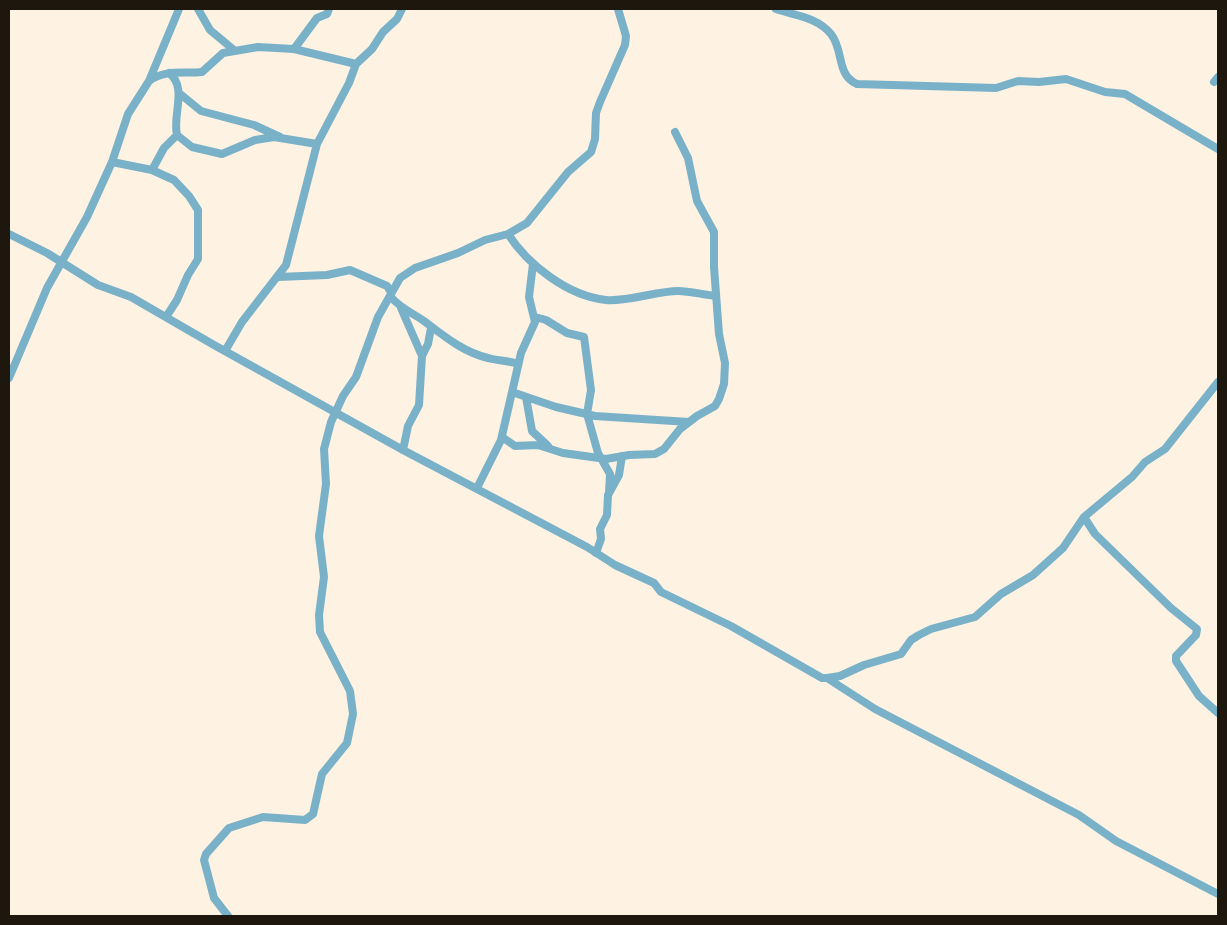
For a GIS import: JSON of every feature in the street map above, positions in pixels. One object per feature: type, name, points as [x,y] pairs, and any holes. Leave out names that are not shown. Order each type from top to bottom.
[{"type":"street","points":[[9,378],[47,288],[87,218],[112,162],[128,114],[149,80],[179,9]]},
{"type":"street","points":[[198,9],[210,30],[234,50]]},
{"type":"street","points":[[294,49],[317,18],[327,14],[329,9]]},
{"type":"street","points":[[225,351],[242,322],[278,277],[288,260],[317,144],[349,83],[356,64],[372,49],[383,32],[397,19],[402,9]]},
{"type":"street","points":[[228,916],[214,898],[204,860],[206,854],[226,831],[236,825],[268,816],[305,820],[309,818],[313,814],[322,774],[344,748],[350,734],[353,701],[341,670],[320,632],[319,615],[324,577],[319,536],[326,484],[324,448],[336,412],[356,377],[378,317],[400,278],[415,268],[458,253],[485,240],[508,234],[532,218],[568,172],[591,152],[595,139],[596,113],[625,45],[626,36],[618,9]]},
{"type":"street","points":[[776,9],[809,18],[827,30],[836,41],[847,76],[857,84],[996,88],[1018,81],[1039,82],[1066,79],[1105,92],[1125,94],[1218,149]]},
{"type":"street","points":[[307,33],[309,53]]},
{"type":"street","points":[[149,80],[159,74],[169,72],[202,72],[220,54],[258,47],[294,49],[356,64]]},
{"type":"street","points":[[169,72],[174,78],[179,93],[175,116],[177,135],[192,147],[222,154],[255,140],[280,137]]},
{"type":"street","points":[[179,93],[201,111],[254,124],[280,137],[317,144]]},
{"type":"street","points":[[502,437],[515,446],[538,445],[600,458],[658,453],[689,422],[715,406],[724,384],[725,363],[719,334],[714,232],[697,201],[686,153],[675,132]]},
{"type":"street","points":[[152,170],[164,148],[177,135]]},
{"type":"street","points":[[112,162],[152,170],[179,184],[194,202],[199,212],[196,231],[198,260],[166,317]]},
{"type":"street","points":[[9,234],[62,262],[98,285],[128,295],[403,450],[477,488],[615,565],[654,584],[662,592],[731,626],[822,678],[840,676],[864,665],[901,654],[911,640],[931,628],[975,617],[1001,594],[1033,575],[1055,557],[1084,517],[1132,477],[1145,462],[1165,449],[1218,382]]},
{"type":"street","points":[[508,234],[543,274],[605,300],[680,291],[716,296]]},
{"type":"street","points":[[477,488],[502,437],[518,364],[533,330],[535,317],[529,297],[533,264]]},
{"type":"street","points":[[278,277],[327,274],[350,270],[387,286],[390,294],[401,308],[422,356]]},
{"type":"street","points":[[401,308],[423,320],[431,328],[480,356],[518,364]]},
{"type":"street","points":[[535,317],[546,320],[567,333],[584,337],[591,390],[587,414],[600,458],[610,474],[607,515],[600,529],[601,539],[596,553]]},
{"type":"street","points":[[403,450],[408,426],[420,405],[422,356],[428,344],[431,328]]},
{"type":"street","points":[[512,392],[526,398],[587,414],[689,422]]},
{"type":"street","points":[[526,398],[532,431],[552,449]]},
{"type":"street","points":[[330,426],[346,418]]},
{"type":"street","points":[[608,493],[619,475],[622,456]]},
{"type":"street","points":[[1084,517],[1095,534],[1171,608],[1197,629],[1196,635],[1176,656],[1176,662],[1199,696],[1218,713]]},
{"type":"street","points":[[834,684],[840,676]]},
{"type":"street","points":[[827,678],[875,709],[1079,816],[1121,843],[1218,894]]}]
